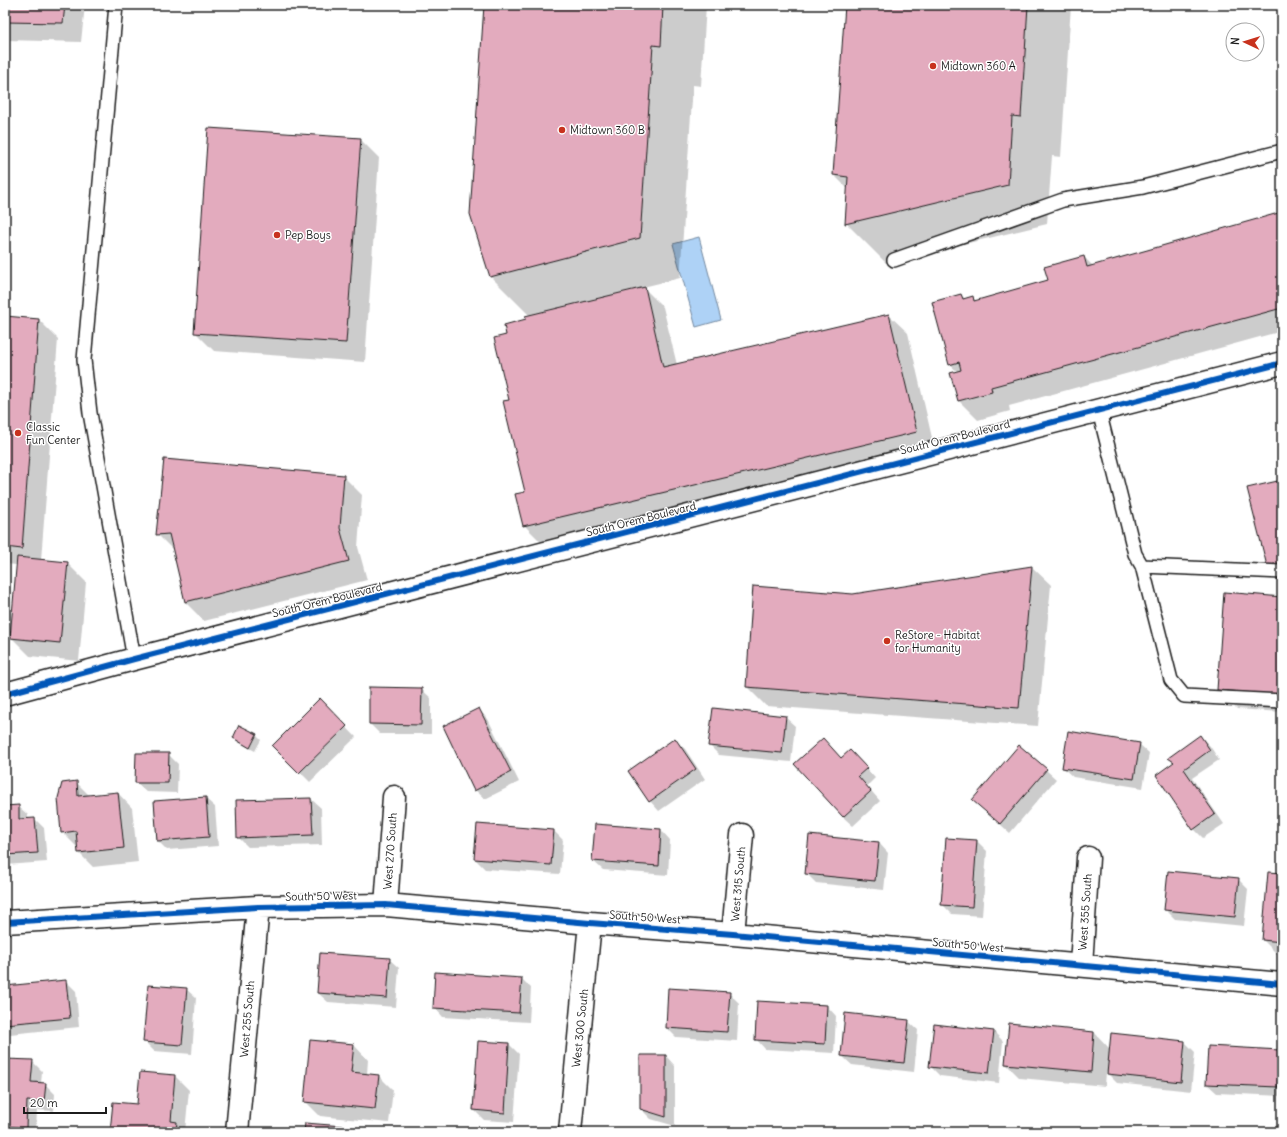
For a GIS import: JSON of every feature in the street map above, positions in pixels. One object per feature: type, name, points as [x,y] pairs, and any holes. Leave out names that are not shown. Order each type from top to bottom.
[{"type":"street","name":"South Orem Boulevard","points":[[5,694],[134,659],[1282,363]]},
{"type":"street","name":"West 270 South","points":[[386,905],[394,797]]},
{"type":"street","name":"West 315 South","points":[[733,934],[742,835]]},
{"type":"street","name":"West 355 South","points":[[1081,965],[1088,858]]},
{"type":"street","name":"South 50 West","points":[[5,922],[258,907],[386,905],[733,934],[1282,984]]},
{"type":"street","name":"West 255 South","points":[[236,1132],[258,907]]},
{"type":"street","name":"West 300 South","points":[[570,1132],[590,923]]},
{"type":"lane","points":[[116,5],[84,360],[90,413],[134,659]]},
{"type":"lane","points":[[894,260],[1063,200],[1143,187],[1282,151]]},
{"type":"lane","points":[[1099,411],[1135,554],[1142,566],[1172,680],[1184,696],[1282,701]]},
{"type":"lane","points":[[1142,566],[1282,572]]},
{"type":"water","points":[[699,237],[721,320],[696,327],[673,244]]},
{"type":"building","points":[[5,5],[65,5],[63,23],[5,22]]},
{"type":"building","name":"Midtown 360 B","points":[[484,5],[663,5],[661,46],[653,45],[640,238],[490,277],[470,214]]},
{"type":"building","name":"Midtown 360 A","points":[[845,5],[1028,5],[1021,117],[1012,116],[1008,185],[845,224],[848,177],[833,175]]},
{"type":"building","name":"Pep Boys","points":[[208,128],[361,138],[346,343],[194,333]]},
{"type":"building","points":[[1282,212],[1282,308],[991,387],[992,392],[958,401],[950,373],[961,370],[959,362],[949,365],[932,302],[961,294],[963,299],[973,296],[974,301],[1048,280],[1044,267],[1084,256],[1087,267]]},
{"type":"building","points":[[645,287],[663,367],[889,314],[917,432],[523,526],[515,494],[525,492],[503,401],[509,400],[494,338],[506,335],[504,325],[526,319],[525,316]]},
{"type":"building","name":"Classic Fun Center","points":[[5,316],[39,319],[22,549],[5,547]]},
{"type":"building","points":[[164,459],[344,475],[340,528],[349,561],[185,602],[169,534],[156,535]]},
{"type":"building","points":[[1282,480],[1282,562],[1267,566],[1247,488]]},
{"type":"building","points":[[17,557],[68,562],[60,643],[10,638]]},
{"type":"building","name":"ReStore - Habitat for Humanity","points":[[1032,566],[1019,708],[746,687],[753,586],[853,594]]},
{"type":"building","points":[[1224,592],[1282,597],[1282,695],[1217,690]]},
{"type":"building","points":[[369,687],[422,688],[421,725],[369,724]]},
{"type":"building","points":[[320,698],[347,726],[299,773],[272,746]]},
{"type":"building","points":[[479,708],[511,772],[474,791],[443,726]]},
{"type":"building","points":[[713,708],[786,716],[782,753],[708,746]]},
{"type":"building","points":[[239,725],[257,734],[250,748],[233,738]]},
{"type":"building","points":[[1068,731],[1140,743],[1134,779],[1062,768]]},
{"type":"building","points":[[1200,735],[1210,750],[1184,769],[1215,814],[1193,830],[1156,775],[1174,762],[1168,758]]},
{"type":"building","points":[[675,738],[696,769],[649,802],[628,771]]},
{"type":"building","points":[[823,738],[841,758],[850,750],[867,768],[858,776],[871,791],[843,817],[794,764]]},
{"type":"building","points":[[1019,745],[1047,769],[1000,824],[972,800]]},
{"type":"building","points":[[136,753],[169,753],[168,783],[135,783]]},
{"type":"building","points":[[77,781],[78,796],[118,792],[124,848],[78,853],[76,831],[61,833],[58,798],[62,783]]},
{"type":"building","points":[[206,797],[209,837],[157,841],[154,801]]},
{"type":"building","points":[[311,798],[313,835],[237,838],[236,800]]},
{"type":"building","points":[[19,805],[19,819],[35,818],[38,853],[5,855],[5,806]]},
{"type":"building","points":[[477,824],[554,830],[551,865],[474,859]]},
{"type":"building","points":[[595,824],[661,829],[659,866],[592,861]]},
{"type":"building","points":[[809,835],[879,842],[875,881],[805,874]]},
{"type":"building","points":[[946,838],[977,840],[972,907],[941,905]]},
{"type":"building","points":[[1168,871],[1239,878],[1235,917],[1164,910]]},
{"type":"building","points":[[1268,872],[1282,873],[1282,942],[1262,940]]},
{"type":"building","points":[[320,953],[390,958],[387,998],[317,993]]},
{"type":"building","points":[[435,972],[522,978],[519,1013],[433,1008]]},
{"type":"building","points":[[66,980],[70,1018],[5,1024],[5,986]]},
{"type":"building","points":[[148,985],[187,988],[182,1045],[143,1042]]},
{"type":"building","points":[[668,988],[730,992],[727,1032],[666,1028]]},
{"type":"building","points":[[757,1001],[827,1005],[825,1044],[755,1040]]},
{"type":"building","points":[[845,1013],[909,1020],[904,1063],[841,1056]]},
{"type":"building","points":[[1009,1023],[1094,1032],[1091,1072],[1005,1064]]},
{"type":"building","points":[[934,1024],[994,1031],[989,1073],[929,1067]]},
{"type":"building","points":[[1111,1033],[1185,1041],[1181,1082],[1107,1074]]},
{"type":"building","points":[[310,1040],[354,1044],[351,1072],[379,1075],[375,1109],[304,1102]]},
{"type":"building","points":[[478,1041],[509,1043],[505,1113],[473,1110]]},
{"type":"building","points":[[1208,1046],[1280,1050],[1278,1087],[1206,1084]]},
{"type":"building","points":[[640,1055],[666,1055],[666,1117],[640,1109]]},
{"type":"building","points":[[5,1059],[33,1060],[31,1082],[46,1083],[44,1102],[27,1101],[26,1128],[5,1126]]},
{"type":"building","points":[[140,1072],[175,1075],[171,1121],[177,1122],[176,1132],[110,1132],[113,1102],[137,1104]]},
{"type":"building","points":[[305,1123],[343,1126],[343,1132],[304,1132]]},
{"type":"cycle path","points":[[5,694],[134,659],[1282,363]]},
{"type":"cycle path","points":[[5,922],[258,907],[386,905],[733,934],[1282,984]]},
{"type":"place","name":"Midtown 360 A","points":[[933,66]]},
{"type":"place","name":"Midtown 360 B","points":[[562,130]]},
{"type":"place","name":"Pep Boys","points":[[277,235]]},
{"type":"place","name":"Classic Fun Center","points":[[18,433]]},
{"type":"place","name":"ReStore - Habitat for Humanity","points":[[887,641]]}]
